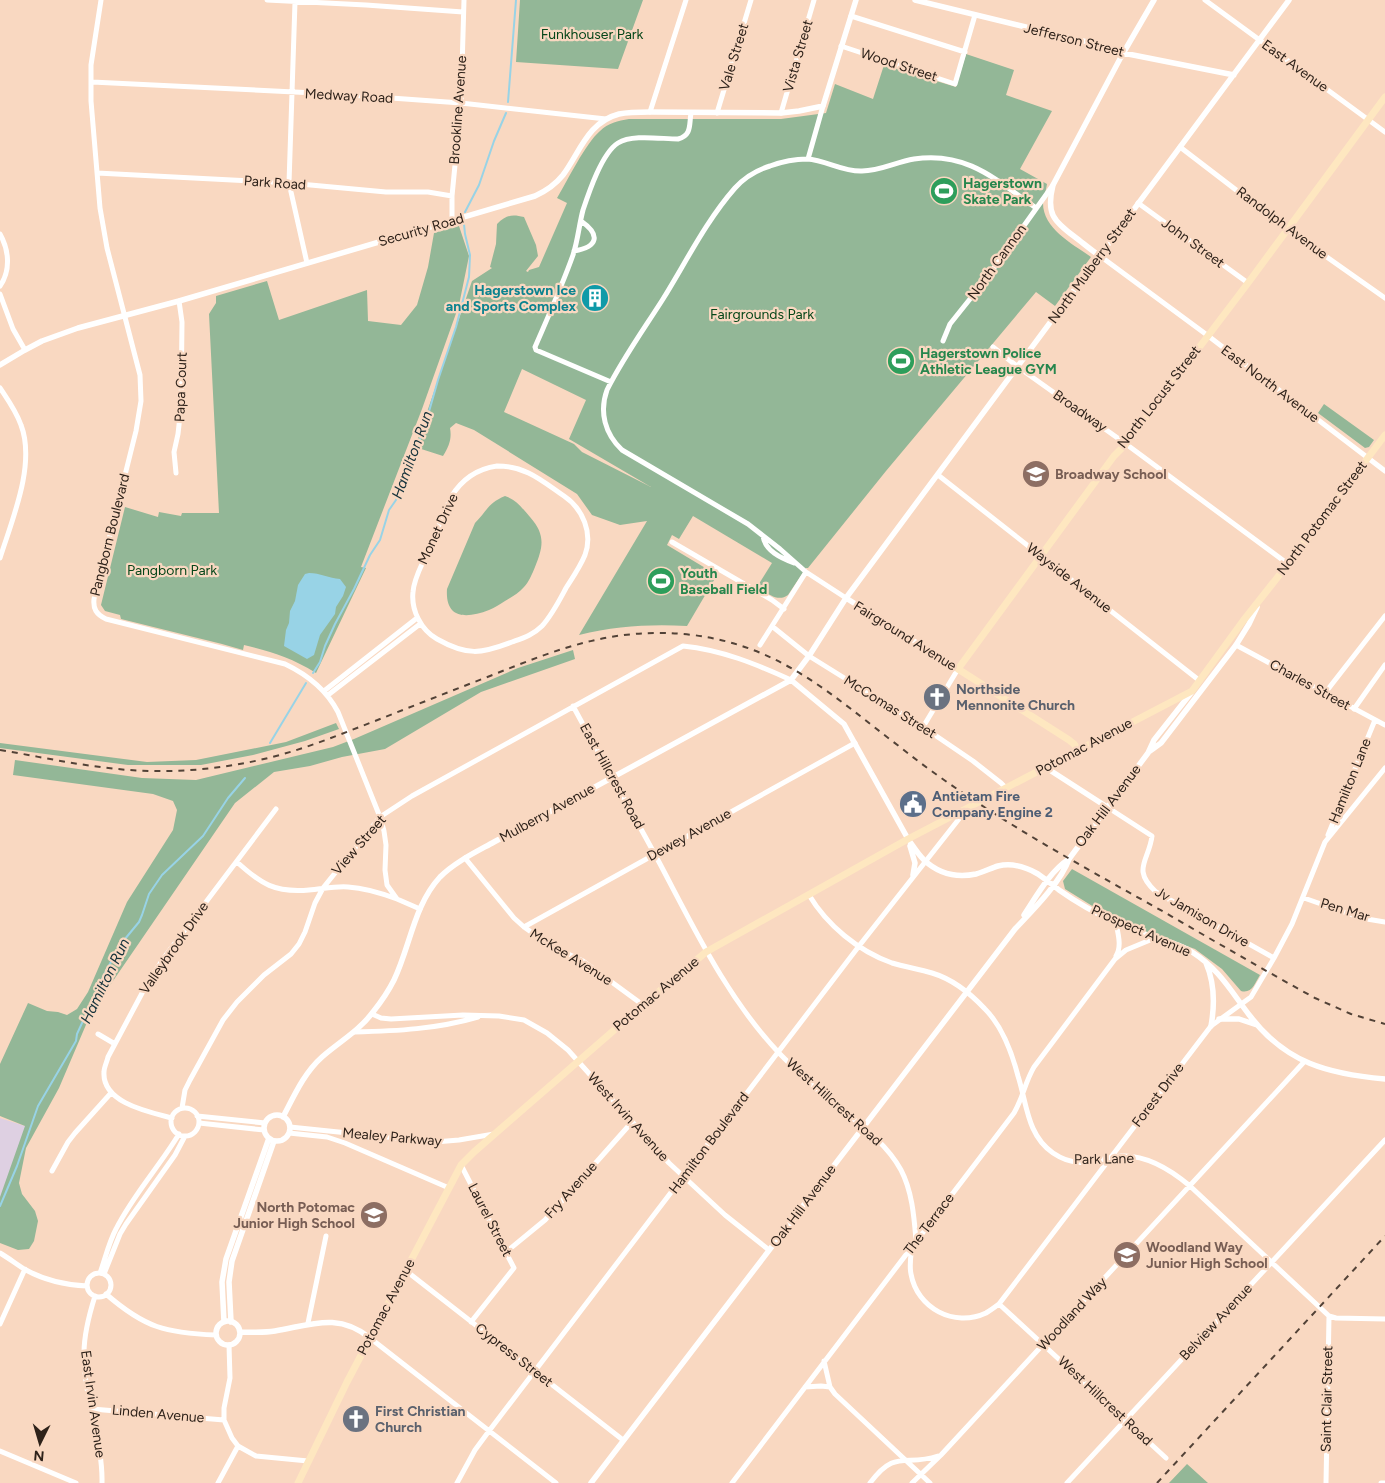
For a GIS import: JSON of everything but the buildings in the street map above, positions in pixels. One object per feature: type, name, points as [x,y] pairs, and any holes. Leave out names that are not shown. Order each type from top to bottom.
[{"type":"main road","name":"North Locust Street","points":[[958,669],[1114,456],[1126,444],[1248,283],[1385,97]]},
{"type":"main road","name":"North Potomac Street","points":[[1202,683],[1242,621],[1259,602],[1385,435]]},
{"type":"main road","name":"Fairground Avenue","points":[[958,669],[1069,740],[1078,750]]},
{"type":"main road","name":"Oak Hill Avenue","points":[[1192,690],[1202,683]]},
{"type":"main road","name":"Potomac Avenue","points":[[298,1483],[370,1338],[461,1165],[494,1134],[706,952],[908,839],[1192,690]]},
{"type":"street","name":"Pangborn Boulevard","points":[[100,0],[91,65],[91,101],[100,208],[107,248],[140,375],[141,401],[136,431],[94,599],[94,609],[100,616],[106,618],[285,664],[306,676],[326,693],[338,712],[380,818],[386,845],[387,885],[397,899]]},
{"type":"street","points":[[267,0],[463,12]]},
{"type":"street","name":"Brookline Avenue","points":[[452,221],[452,196],[461,103],[464,0]]},
{"type":"street","points":[[650,112],[686,0]]},
{"type":"street","name":"Vale Street","points":[[717,113],[751,0]]},
{"type":"street","name":"Vista Street","points":[[781,112],[814,0]]},
{"type":"street","points":[[856,0],[808,159],[844,169],[863,171],[915,159],[952,160],[983,170],[1036,208]]},
{"type":"street","name":"Jefferson Street","points":[[915,0],[1091,43],[1124,53],[1234,75]]},
{"type":"street","points":[[1100,256],[1064,231],[1054,220],[1050,208],[1050,194],[1053,185],[1154,0]]},
{"type":"street","name":"East Avenue","points":[[1205,0],[1385,132]]},
{"type":"street","name":"North Mulberry Street","points":[[791,680],[809,656],[846,598],[1289,0]]},
{"type":"street","points":[[295,2],[289,184],[307,262]]},
{"type":"street","name":"Wood Street","points":[[841,46],[955,84],[975,15]]},
{"type":"street","points":[[851,16],[965,52]]},
{"type":"street","name":"Medway Road","points":[[92,82],[335,94],[461,103],[606,119]]},
{"type":"street","name":"Security Road","points":[[0,365],[25,350],[61,334],[523,201],[546,191],[562,176],[584,139],[595,127],[606,119],[618,114],[629,112],[781,112],[799,111],[823,106]]},
{"type":"street","points":[[611,382],[536,350],[535,347],[574,251],[583,210],[599,167],[612,147],[619,142],[632,138],[678,139],[685,137],[688,133],[691,112]]},
{"type":"street","name":"Randolph Avenue","points":[[1180,147],[1287,229],[1385,298]]},
{"type":"street","name":"Fairground Avenue","points":[[808,159],[770,166],[752,175],[735,188],[717,212],[611,382],[604,398],[603,412],[608,432],[617,445],[626,452],[748,524],[806,572],[958,669]]},
{"type":"street","name":"Park Road","points":[[97,173],[289,184],[386,192],[428,192],[452,196]]},
{"type":"street","name":"North Cannon","points":[[943,341],[950,324],[986,279],[1053,185]]},
{"type":"street","name":"John Street","points":[[1138,203],[1248,283]]},
{"type":"street","points":[[574,251],[585,249],[593,242],[594,236],[590,227],[581,221]]},
{"type":"street","points":[[0,234],[6,246],[8,264],[6,276],[0,286]]},
{"type":"street","name":"East North Avenue","points":[[1100,256],[1385,471]]},
{"type":"street","points":[[0,294],[17,338],[25,350]]},
{"type":"street","name":"Papa Court","points":[[176,473],[174,452],[181,406],[182,322],[178,301]]},
{"type":"street","name":"Broadway","points":[[993,347],[1288,564]]},
{"type":"street","points":[[0,388],[15,410],[22,426],[26,451],[25,469],[20,492],[0,558]]},
{"type":"street","name":"Monet Drive","points":[[497,466],[507,466],[527,471],[569,499],[581,512],[587,529],[586,553],[549,617],[537,631],[524,638],[491,650],[474,652],[459,649],[431,636],[419,621],[412,593],[418,573],[451,497],[470,475],[487,467],[497,466]]},
{"type":"street","name":"Wayside Avenue","points":[[938,475],[1202,683]]},
{"type":"street","points":[[672,542],[772,600],[784,609]]},
{"type":"street","points":[[760,645],[806,572]]},
{"type":"street","name":"North Potomac Street","points":[[1202,683],[1236,645],[1249,624],[1259,602]]},
{"type":"street","points":[[1326,694],[1385,616]]},
{"type":"street","points":[[326,693],[419,621]]},
{"type":"street","name":"McComas Street","points":[[773,627],[809,656],[923,727],[973,761],[1006,788]]},
{"type":"street","name":"Charles Street","points":[[1236,645],[1385,725]]},
{"type":"street","name":"View Street","points":[[182,1108],[187,1085],[223,1020],[236,1002],[250,988],[291,954],[299,944],[323,888],[380,818],[412,796],[683,646],[710,650],[738,658],[791,680]]},
{"type":"street","points":[[1354,709],[1385,665]]},
{"type":"street","name":"North Locust Street","points":[[923,727],[958,669]]},
{"type":"street","points":[[791,680],[844,724],[908,839],[915,863],[913,875]]},
{"type":"street","name":"Mulberry Avenue","points":[[372,1014],[394,980],[427,895],[439,878],[449,869],[465,858],[791,680]]},
{"type":"street","name":"Oak Hill Avenue","points":[[1148,753],[1161,743],[1202,683]]},
{"type":"street","name":"Oak Hill Avenue","points":[[592,1483],[966,992],[1015,929],[1040,902],[1050,883],[1065,868],[1068,859],[1148,753],[1154,740],[1192,690]]},
{"type":"street","name":"East Hillcrest Road","points":[[573,706],[706,952]]},
{"type":"street","name":"Hamilton Lane","points":[[1325,842],[1375,720]]},
{"type":"street","name":"Dewey Avenue","points":[[524,927],[855,743]]},
{"type":"street","points":[[1045,767],[1107,807]]},
{"type":"street","name":"Forest Drive","points":[[912,1246],[911,1272],[918,1293],[924,1301],[941,1314],[952,1317],[970,1317],[987,1312],[999,1304],[1211,1026],[1251,997],[1292,924],[1325,842],[1385,768]]},
{"type":"street","name":"Jv Jamison Drive","points":[[1107,807],[1152,836],[1143,865],[1144,875],[1149,886],[1156,892],[1274,958]]},
{"type":"street","name":"Hamilton Boulevard","points":[[457,1483],[475,1450],[534,1371],[858,946],[967,808]]},
{"type":"street","name":"Valleybrook Drive","points":[[112,1093],[105,1080],[104,1073],[108,1057],[148,982],[163,959],[276,809]]},
{"type":"street","name":"Prospect Avenue","points":[[908,839],[925,861],[951,875],[968,875],[998,866],[1013,866],[1031,870],[1076,901],[1116,923],[1181,946],[1205,961],[1218,973],[1257,1025],[1281,1047],[1304,1062],[1333,1071],[1385,1078]]},
{"type":"street","name":"McKee Avenue","points":[[465,858],[514,918],[524,927],[552,946],[583,961],[643,1005]]},
{"type":"street","points":[[237,862],[255,878],[273,887],[299,890],[346,887],[364,889],[397,899],[420,909]]},
{"type":"street","name":"Park Lane","points":[[809,895],[825,918],[858,946],[890,962],[937,975],[954,983],[988,1012],[1000,1030],[1013,1060],[1028,1116],[1037,1137],[1045,1147],[1054,1154],[1073,1162],[1094,1162],[1122,1156],[1147,1160],[1174,1172],[1329,1316]]},
{"type":"street","name":"Pen Mar","points":[[1304,898],[1361,918],[1385,922]]},
{"type":"street","name":"The Terrace","points":[[732,1483],[1014,1113],[1020,1104],[1031,1072],[1040,1058],[1115,959],[1120,944],[1116,923]]},
{"type":"street","name":"The Terrace","points":[[1115,959],[1126,950],[1156,938]]},
{"type":"street","name":"West Hillcrest Road","points":[[706,952],[742,1007],[778,1052],[818,1091],[882,1144],[892,1156],[901,1171],[911,1201],[916,1240]]},
{"type":"street","points":[[1205,961],[1211,974],[1214,990],[1214,1010],[1211,1026]]},
{"type":"street","points":[[283,1117],[300,1085],[314,1066],[372,1014],[381,1018],[391,1019],[462,1015],[512,1017],[534,1025],[559,1041],[578,1062]]},
{"type":"street","points":[[354,1032],[450,1025],[484,1015]]},
{"type":"street","points":[[1220,1020],[1239,1019],[1257,1025]]},
{"type":"street","points":[[98,1034],[115,1044]]},
{"type":"street","name":"West Irvin Avenue","points":[[578,1062],[668,1163],[725,1215],[769,1250]]},
{"type":"street","name":"Woodland Way","points":[[912,1483],[941,1455],[1304,1062]]},
{"type":"street","points":[[52,1171],[68,1142],[112,1093],[122,1101],[138,1108],[172,1118]]},
{"type":"street","points":[[102,1274],[126,1224],[175,1154],[185,1136],[197,1129],[197,1116],[191,1110],[182,1108],[172,1118],[171,1124],[174,1130],[185,1136]]},
{"type":"street","points":[[197,1116],[265,1123]]},
{"type":"street","points":[[273,1116],[283,1117],[289,1123],[289,1130],[283,1140],[271,1140],[264,1130],[265,1123],[273,1116]]},
{"type":"street","name":"Fry Avenue","points":[[506,1252],[545,1220],[632,1122]]},
{"type":"street","points":[[198,1123],[264,1130]]},
{"type":"street","name":"Mealey Parkway","points":[[289,1130],[435,1142],[494,1134]]},
{"type":"street","name":"Mealey Parkway","points":[[289,1130],[345,1142],[449,1188]]},
{"type":"street","points":[[102,1274],[114,1231],[179,1134]]},
{"type":"street","points":[[228,1322],[222,1282],[226,1259],[271,1140]]},
{"type":"street","name":"Belview Avenue","points":[[1067,1483],[1385,1140]]},
{"type":"street","name":"Laurel Street","points":[[461,1165],[514,1268],[471,1322]]},
{"type":"street","points":[[308,1323],[326,1236]]},
{"type":"street","points":[[0,1253],[25,1270],[57,1283],[87,1286]]},
{"type":"street","points":[[0,1324],[25,1270]]},
{"type":"street","name":"Cypress Street","points":[[405,1270],[623,1440]]},
{"type":"street","points":[[102,1274],[107,1276],[111,1283],[106,1294],[99,1297],[88,1290],[87,1286],[91,1276],[102,1274]]},
{"type":"street","points":[[106,1294],[122,1308],[151,1325],[180,1333],[216,1335]]},
{"type":"street","name":"East Irvin Avenue","points":[[95,1296],[85,1332],[84,1354],[100,1456],[102,1483]]},
{"type":"street","name":"West Hillcrest Road","points":[[999,1304],[1166,1458]]},
{"type":"street","points":[[1329,1316],[1336,1318],[1385,1318]]},
{"type":"street","name":"Saint Clair Street","points":[[1326,1483],[1329,1316]]},
{"type":"street","points":[[228,1322],[238,1328],[240,1332]]},
{"type":"street","points":[[228,1322],[220,1325],[217,1330],[216,1335],[221,1343],[229,1345],[237,1341],[240,1332]]},
{"type":"street","points":[[240,1332],[273,1331],[308,1323],[326,1322],[342,1324],[362,1331],[556,1483]]},
{"type":"street","points":[[229,1345],[230,1378],[224,1408],[224,1420],[232,1438],[238,1446],[256,1456],[308,1461]]},
{"type":"street","points":[[824,1361],[830,1387],[835,1394],[930,1483]]},
{"type":"street","points":[[805,1387],[830,1387]]},
{"type":"street","name":"Linden Avenue","points":[[92,1409],[224,1420]]},
{"type":"street","points":[[218,1483],[238,1446]]},
{"type":"street","points":[[0,1452],[76,1483]]},
{"type":"street","points":[[870,1483],[883,1468],[895,1461],[931,1459],[941,1455]]},
{"type":"shaded area","points":[[0,1118],[31,1128],[0,1206]]},
{"type":"green space","name":"Funkhouser Park","points":[[520,0],[643,0],[618,69],[516,62]]},
{"type":"green space","name":"Fairgrounds Park","points":[[966,54],[1014,70],[1006,95],[1052,111],[1020,169],[1047,184],[1043,203],[1048,221],[1060,235],[1091,257],[1055,306],[1036,292],[886,471],[808,568],[806,568],[788,595],[780,598],[776,597],[757,587],[772,563],[693,516],[679,539],[672,535],[667,545],[717,575],[687,626],[633,626],[579,635],[647,521],[620,525],[592,515],[577,494],[474,430],[456,423],[450,428],[450,442],[443,456],[415,447],[472,281],[492,268],[490,267],[496,244],[497,224],[509,216],[524,217],[536,245],[538,256],[526,271],[528,272],[539,267],[567,203],[557,198],[594,137],[606,126],[617,122],[629,119],[781,119],[826,113],[835,84],[873,99],[884,65],[956,87]],"holes":[[[522,369],[586,400],[569,439],[651,487],[582,452],[574,444],[504,412]]]},
{"type":"green space","name":"Pangborn Park","points":[[459,226],[469,256],[459,305],[422,409],[361,567],[366,568],[316,673],[289,659],[263,650],[244,645],[243,650],[121,619],[120,615],[105,611],[101,605],[125,507],[158,517],[159,512],[181,516],[182,513],[219,513],[209,314],[216,303],[216,296],[267,281],[279,320],[367,290],[368,321],[401,325],[417,305],[428,267],[434,233]]},
{"type":"green space","points":[[1324,404],[1374,440],[1369,447],[1365,448],[1318,413]]},
{"type":"green space","points":[[505,496],[519,505],[539,530],[542,541],[535,567],[526,585],[510,598],[481,613],[472,615],[459,614],[449,606],[447,589],[475,523],[491,504]]},
{"type":"green space","points":[[573,650],[575,659],[481,692],[385,749],[274,772],[235,803],[91,1013],[59,1088],[26,1148],[19,1183],[22,1194],[35,1211],[38,1221],[34,1241],[29,1249],[18,1250],[0,1243],[0,1197],[25,1126],[0,1116],[0,1064],[28,1003],[47,1011],[67,1015],[77,1009],[88,992],[127,902],[173,830],[177,810],[173,801],[153,794],[13,775],[15,760],[142,778],[196,780],[333,747],[518,668]]},
{"type":"green space","points":[[336,723],[339,729],[305,741],[253,755],[201,765],[128,765],[0,748],[0,743],[147,762],[196,760],[286,742]]},
{"type":"green space","points":[[1072,869],[1260,975],[1255,984],[1248,991],[1241,991],[1222,969],[1195,949],[1110,917],[1065,889],[1063,881]]},
{"type":"green space","points":[[1187,1464],[1208,1483],[1169,1483]]},
{"type":"water","points":[[309,573],[340,579],[346,587],[336,607],[335,614],[320,635],[314,655],[307,659],[284,646],[290,611],[295,601],[298,585],[305,574]]},
{"type":"waterway","name":"Hamilton Run","points":[[508,102],[516,0]]},
{"type":"waterway","name":"Hamilton Run","points":[[465,212],[479,185],[506,113]]},
{"type":"waterway","name":"Hamilton Run","points":[[313,673],[320,662],[335,624],[370,555],[380,540],[389,510],[396,500],[424,429],[456,327],[469,277],[470,255],[464,224]]},
{"type":"waterway","name":"Hamilton Run","points":[[270,743],[306,683]]},
{"type":"waterway","name":"Hamilton Run","points":[[0,1206],[17,1166],[38,1106],[76,1041],[77,1034],[104,975],[120,945],[139,922],[149,894],[162,875],[203,836],[228,798],[245,778]]},
{"type":"railway","points":[[0,750],[115,769],[183,771],[228,766],[272,757],[311,745],[564,648],[613,637],[638,634],[693,635],[724,641],[753,650],[780,662],[804,676],[828,692],[946,782],[1058,852],[1315,998],[1351,1014],[1385,1024]]},
{"type":"railway","points":[[1157,1483],[1385,1236]]},
{"type":"place","name":"Hagerstown Skate Park","points":[[944,191]]},
{"type":"place","name":"Hagerstown Ice and Sports Complex","points":[[595,298]]},
{"type":"place","name":"Hagerstown Police Athletic League GYM","points":[[901,361]]},
{"type":"place","name":"Broadway School","points":[[1036,474]]},
{"type":"place","name":"Youth Baseball Field","points":[[661,581]]},
{"type":"place","name":"Northside Mennonite Church","points":[[937,697]]},
{"type":"place","name":"Antietam Fire Company Engine 2","points":[[913,804]]},
{"type":"place","name":"North Potomac Junior High School","points":[[374,1215]]},
{"type":"place","name":"Woodland Way Junior High School","points":[[1127,1255]]},
{"type":"place","name":"First Christian Church","points":[[356,1419]]}]
